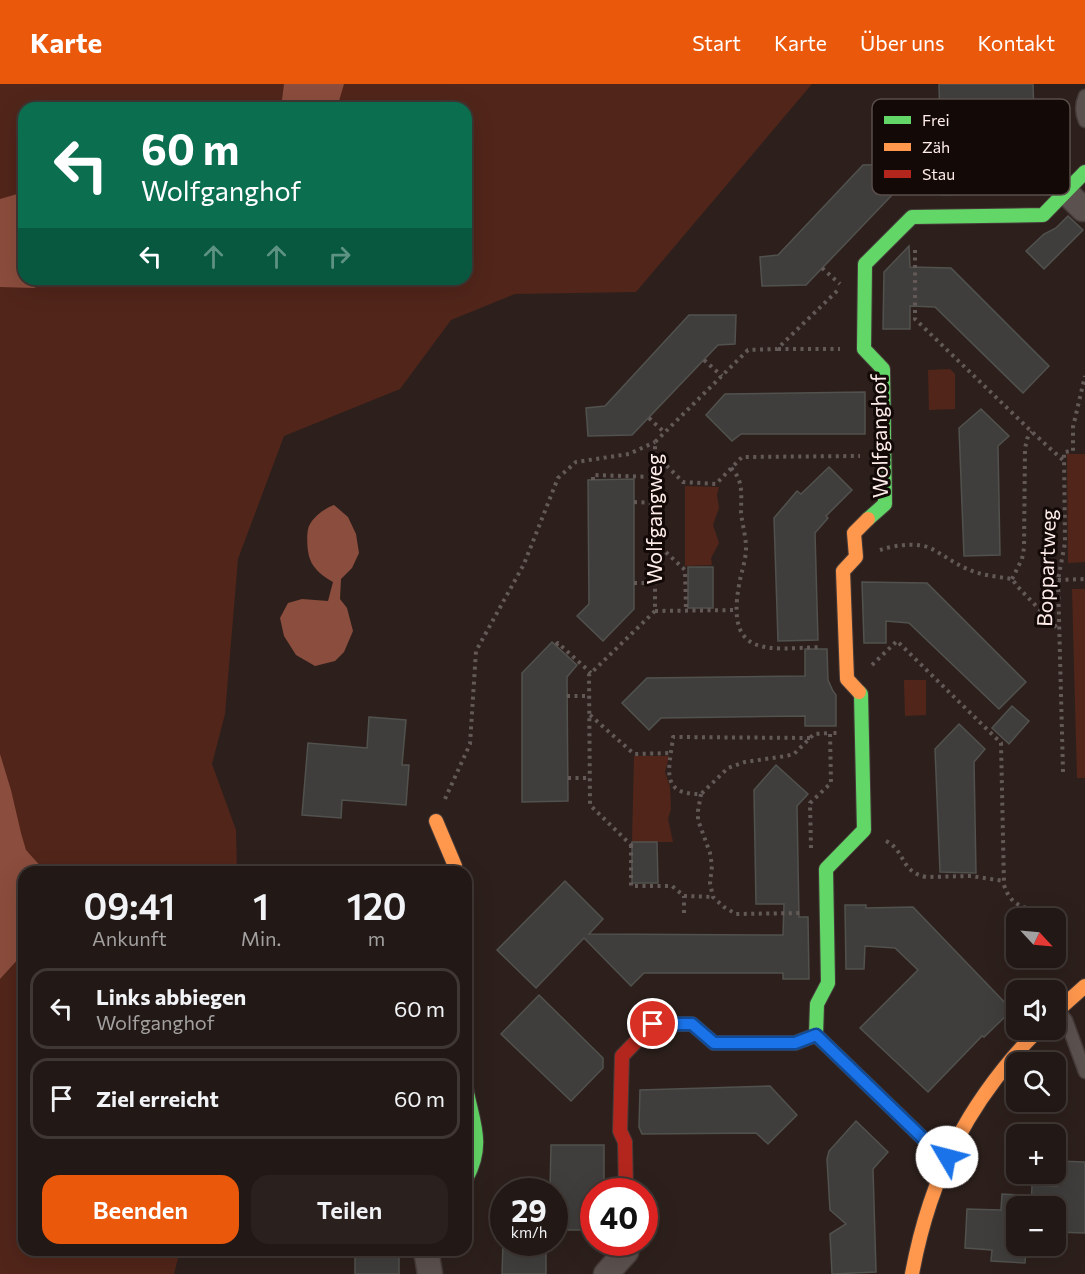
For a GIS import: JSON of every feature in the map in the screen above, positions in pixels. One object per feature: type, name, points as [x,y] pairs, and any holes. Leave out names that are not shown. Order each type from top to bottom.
[{"type":"street","points":[[1070,188],[1085,172]]},
{"type":"street","name":"Wolfganghof","points":[[816,1035],[817,1004],[828,983],[826,869],[864,830],[861,694],[847,679],[843,571],[856,557],[854,533],[885,504],[883,369],[864,349],[865,264],[912,217],[1043,215],[1063,195]]},
{"type":"street","points":[[1069,195],[1083,208]]},
{"type":"street","points":[[436,821],[455,866]]},
{"type":"street","points":[[1066,1003],[1085,986]]},
{"type":"street","points":[[626,1178],[625,1142],[620,1131],[622,1056],[653,1024],[692,1024],[714,1043],[795,1043],[816,1035],[936,1151],[947,1157]]},
{"type":"street","points":[[912,1274],[926,1212],[947,1157],[972,1111],[994,1079],[1028,1040]]},
{"type":"street","points":[[472,1117],[477,1142],[476,1161],[472,1168]]},
{"type":"street","points":[[427,1256],[430,1274]]},
{"type":"street","points":[[606,1274],[622,1256]]},
{"type":"lane","points":[[1085,96],[1082,102],[1085,121]]},
{"type":"lane","points":[[1066,1020],[1085,1072]]},
{"type":"path","points":[[915,241],[915,319],[1064,461]]},
{"type":"path","points":[[777,349],[842,286],[822,268]]},
{"type":"path","name":"Wolfgangweg","points":[[591,673],[655,610],[655,442],[748,350],[864,349]]},
{"type":"path","points":[[704,360],[722,376]]},
{"type":"path","name":"Boppartweg","points":[[1063,772],[1058,580],[1065,543],[1064,452],[1073,452],[1073,427],[1085,376]]},
{"type":"path","points":[[649,418],[665,433]]},
{"type":"path","points":[[1012,579],[1022,559],[1024,548],[1025,448],[1028,436],[1032,432]]},
{"type":"path","points":[[436,821],[470,744],[476,651],[524,564],[558,478],[576,462],[629,454],[655,442]]},
{"type":"path","points":[[655,455],[683,482],[716,484],[742,457],[884,456]]},
{"type":"path","points":[[732,468],[740,482],[746,548],[738,586],[736,610],[742,634],[760,647],[786,649],[828,647]]},
{"type":"path","points":[[593,480],[593,475],[655,477]]},
{"type":"path","points":[[634,502],[655,503]]},
{"type":"path","points":[[655,542],[686,571],[686,610]]},
{"type":"path","points":[[856,557],[894,546],[918,545],[932,549],[974,572],[1012,579],[1059,630]]},
{"type":"path","points":[[1058,580],[1085,579]]},
{"type":"path","points":[[634,583],[655,583]]},
{"type":"path","points":[[655,610],[736,610]]},
{"type":"path","points":[[897,640],[1001,743],[1006,894],[1018,905],[1027,908]]},
{"type":"path","points":[[556,645],[558,643],[591,673],[589,675],[590,805],[631,845],[631,886],[672,886],[684,896],[713,897]]},
{"type":"path","points":[[567,696],[589,696]]},
{"type":"path","points":[[589,714],[634,754],[672,753]]},
{"type":"path","points":[[811,858],[810,803],[831,783],[831,733]]},
{"type":"path","points":[[811,912],[736,914],[713,897],[710,853],[698,816],[701,794],[728,768],[745,762],[794,754],[814,734],[843,733]]},
{"type":"path","points":[[701,794],[681,792],[671,782],[669,773],[673,737],[810,738]]},
{"type":"path","points":[[568,778],[589,778]]},
{"type":"path","points":[[886,840],[893,844],[909,870],[920,876],[971,876],[1004,881]]},
{"type":"path","points":[[684,896],[684,913]]},
{"type":"shaded area","points":[[0,84],[812,84],[636,292],[515,294],[451,320],[400,389],[284,436],[238,559],[225,714],[212,764],[236,830],[237,866],[18,866],[18,1256],[178,1256],[174,1274],[0,1274]]},
{"type":"shaded area","points":[[284,84],[344,84],[339,102],[279,102],[282,100]]},
{"type":"shaded area","points":[[18,194],[18,285],[40,285],[34,288],[0,287],[0,199]]},
{"type":"shaded area","points":[[950,369],[955,374],[955,409],[929,410],[928,370]]},
{"type":"shaded area","points":[[1067,454],[1085,454],[1085,562],[1068,563]]},
{"type":"shaded area","points":[[685,486],[719,487],[717,495],[719,508],[713,525],[719,543],[711,558],[712,565],[685,566]]},
{"type":"shaded area","points":[[334,505],[348,517],[356,534],[359,553],[352,568],[341,579],[340,599],[347,608],[353,631],[344,652],[335,661],[315,666],[296,655],[284,636],[280,618],[288,603],[302,599],[328,601],[333,582],[311,563],[307,533],[316,516]]},
{"type":"shaded area","points":[[1072,589],[1085,589],[1085,778],[1077,778]]},
{"type":"shaded area","points":[[904,680],[926,680],[926,715],[905,716]]},
{"type":"shaded area","points":[[0,754],[26,850],[40,866],[18,866],[18,959],[0,979]]},
{"type":"shaded area","points":[[634,756],[669,756],[665,772],[670,787],[671,809],[668,819],[673,842],[632,842]]},
{"type":"building","points":[[939,84],[1033,84],[1033,99],[939,99]]},
{"type":"building","points":[[863,165],[872,165],[872,195],[892,195],[806,285],[762,286],[760,257],[778,255]]},
{"type":"building","points":[[1068,216],[1083,230],[1044,269],[1026,251]]},
{"type":"building","points":[[909,246],[910,267],[951,268],[1049,366],[1023,393],[935,307],[910,306],[910,329],[883,329],[884,272]]},
{"type":"building","points":[[689,315],[736,315],[735,344],[718,345],[632,435],[588,436],[586,408],[605,406]]},
{"type":"building","points":[[865,392],[865,434],[741,434],[732,441],[706,415],[725,394]]},
{"type":"building","points":[[981,409],[1009,436],[998,446],[1000,555],[964,556],[959,428]]},
{"type":"building","points":[[829,467],[852,490],[826,516],[828,518],[815,533],[818,640],[778,641],[774,518],[797,491],[801,494]]},
{"type":"building","points":[[634,479],[634,609],[603,641],[577,616],[589,604],[588,480]]},
{"type":"building","points":[[688,567],[713,567],[713,608],[688,608]]},
{"type":"building","points":[[862,582],[927,583],[1026,682],[999,709],[909,623],[886,621],[886,643],[864,643]]},
{"type":"building","points":[[552,642],[577,665],[567,677],[568,801],[522,802],[522,673]]},
{"type":"building","points":[[805,649],[827,649],[828,680],[836,695],[836,726],[805,726],[805,716],[661,718],[649,730],[622,703],[647,678],[805,676]]},
{"type":"building","points":[[1012,706],[1029,721],[1009,744],[992,728]]},
{"type":"building","points":[[369,717],[406,720],[402,765],[409,765],[406,805],[342,800],[341,818],[302,815],[308,743],[367,748]]},
{"type":"building","points":[[959,724],[985,749],[974,762],[976,873],[940,872],[935,749]]},
{"type":"building","points":[[776,765],[808,794],[797,806],[799,917],[808,917],[809,979],[783,979],[783,973],[644,973],[631,986],[584,938],[536,988],[497,950],[565,881],[603,919],[589,934],[783,935],[784,904],[756,904],[754,790]]},
{"type":"building","points":[[632,842],[657,842],[658,883],[632,883]]},
{"type":"building","points":[[845,905],[866,905],[866,908],[913,907],[1006,1004],[1006,1016],[984,1037],[982,1036],[928,1092],[860,1028],[918,970],[895,948],[865,946],[864,969],[846,969]]},
{"type":"building","points":[[539,995],[603,1058],[603,1068],[571,1101],[501,1034]]},
{"type":"building","points":[[770,1086],[797,1115],[768,1144],[756,1133],[642,1134],[639,1127],[640,1090]]},
{"type":"building","points":[[856,1121],[888,1152],[873,1169],[876,1272],[832,1274],[830,1234],[846,1224],[830,1210],[827,1159],[829,1151]]},
{"type":"building","points":[[551,1145],[604,1145],[604,1178],[580,1178],[580,1230],[568,1230],[568,1178],[550,1178]]},
{"type":"building","points":[[1066,1161],[1085,1162],[1085,1233],[1066,1232],[1066,1196],[1031,1196],[1032,1185],[1057,1186],[1057,1184],[1066,1184]]},
{"type":"building","points":[[1002,1194],[1017,1195],[1006,1196],[1006,1256],[1025,1256],[1025,1263],[991,1261],[992,1250],[965,1248],[967,1209],[1001,1210]]},
{"type":"building","points":[[355,1256],[399,1256],[399,1274],[355,1274]]},
{"type":"building","points":[[503,1256],[546,1256],[546,1274],[502,1274]]},
{"type":"traffic: fast","points":[[1070,187],[1085,172]]},
{"type":"traffic: fast","points":[[868,519],[885,504],[883,369],[864,349],[865,264],[912,217],[1043,215],[1063,195]]},
{"type":"traffic: fast","points":[[859,692],[861,694],[864,830],[826,869],[828,983],[817,1004],[816,1035],[936,1151],[947,1157]]},
{"type":"traffic: fast","points":[[714,1043],[795,1043],[816,1035]]},
{"type":"traffic: fast","points":[[472,1114],[476,1134],[472,1167]]},
{"type":"traffic: slow","points":[[859,692],[847,679],[843,571],[856,557],[854,533],[868,519]]},
{"type":"traffic: slow","points":[[436,821],[455,866]]},
{"type":"traffic: slow","points":[[1066,1003],[1085,986]]},
{"type":"traffic: slow","points":[[912,1274],[930,1204],[956,1141],[992,1083],[1029,1040]]},
{"type":"traffic: jam","points":[[626,1178],[625,1142],[620,1131],[622,1056],[653,1024],[692,1024],[714,1043]]},
{"type":"route","points":[[653,1024],[692,1024],[714,1043],[795,1043],[816,1035],[936,1151],[947,1157]]}]
